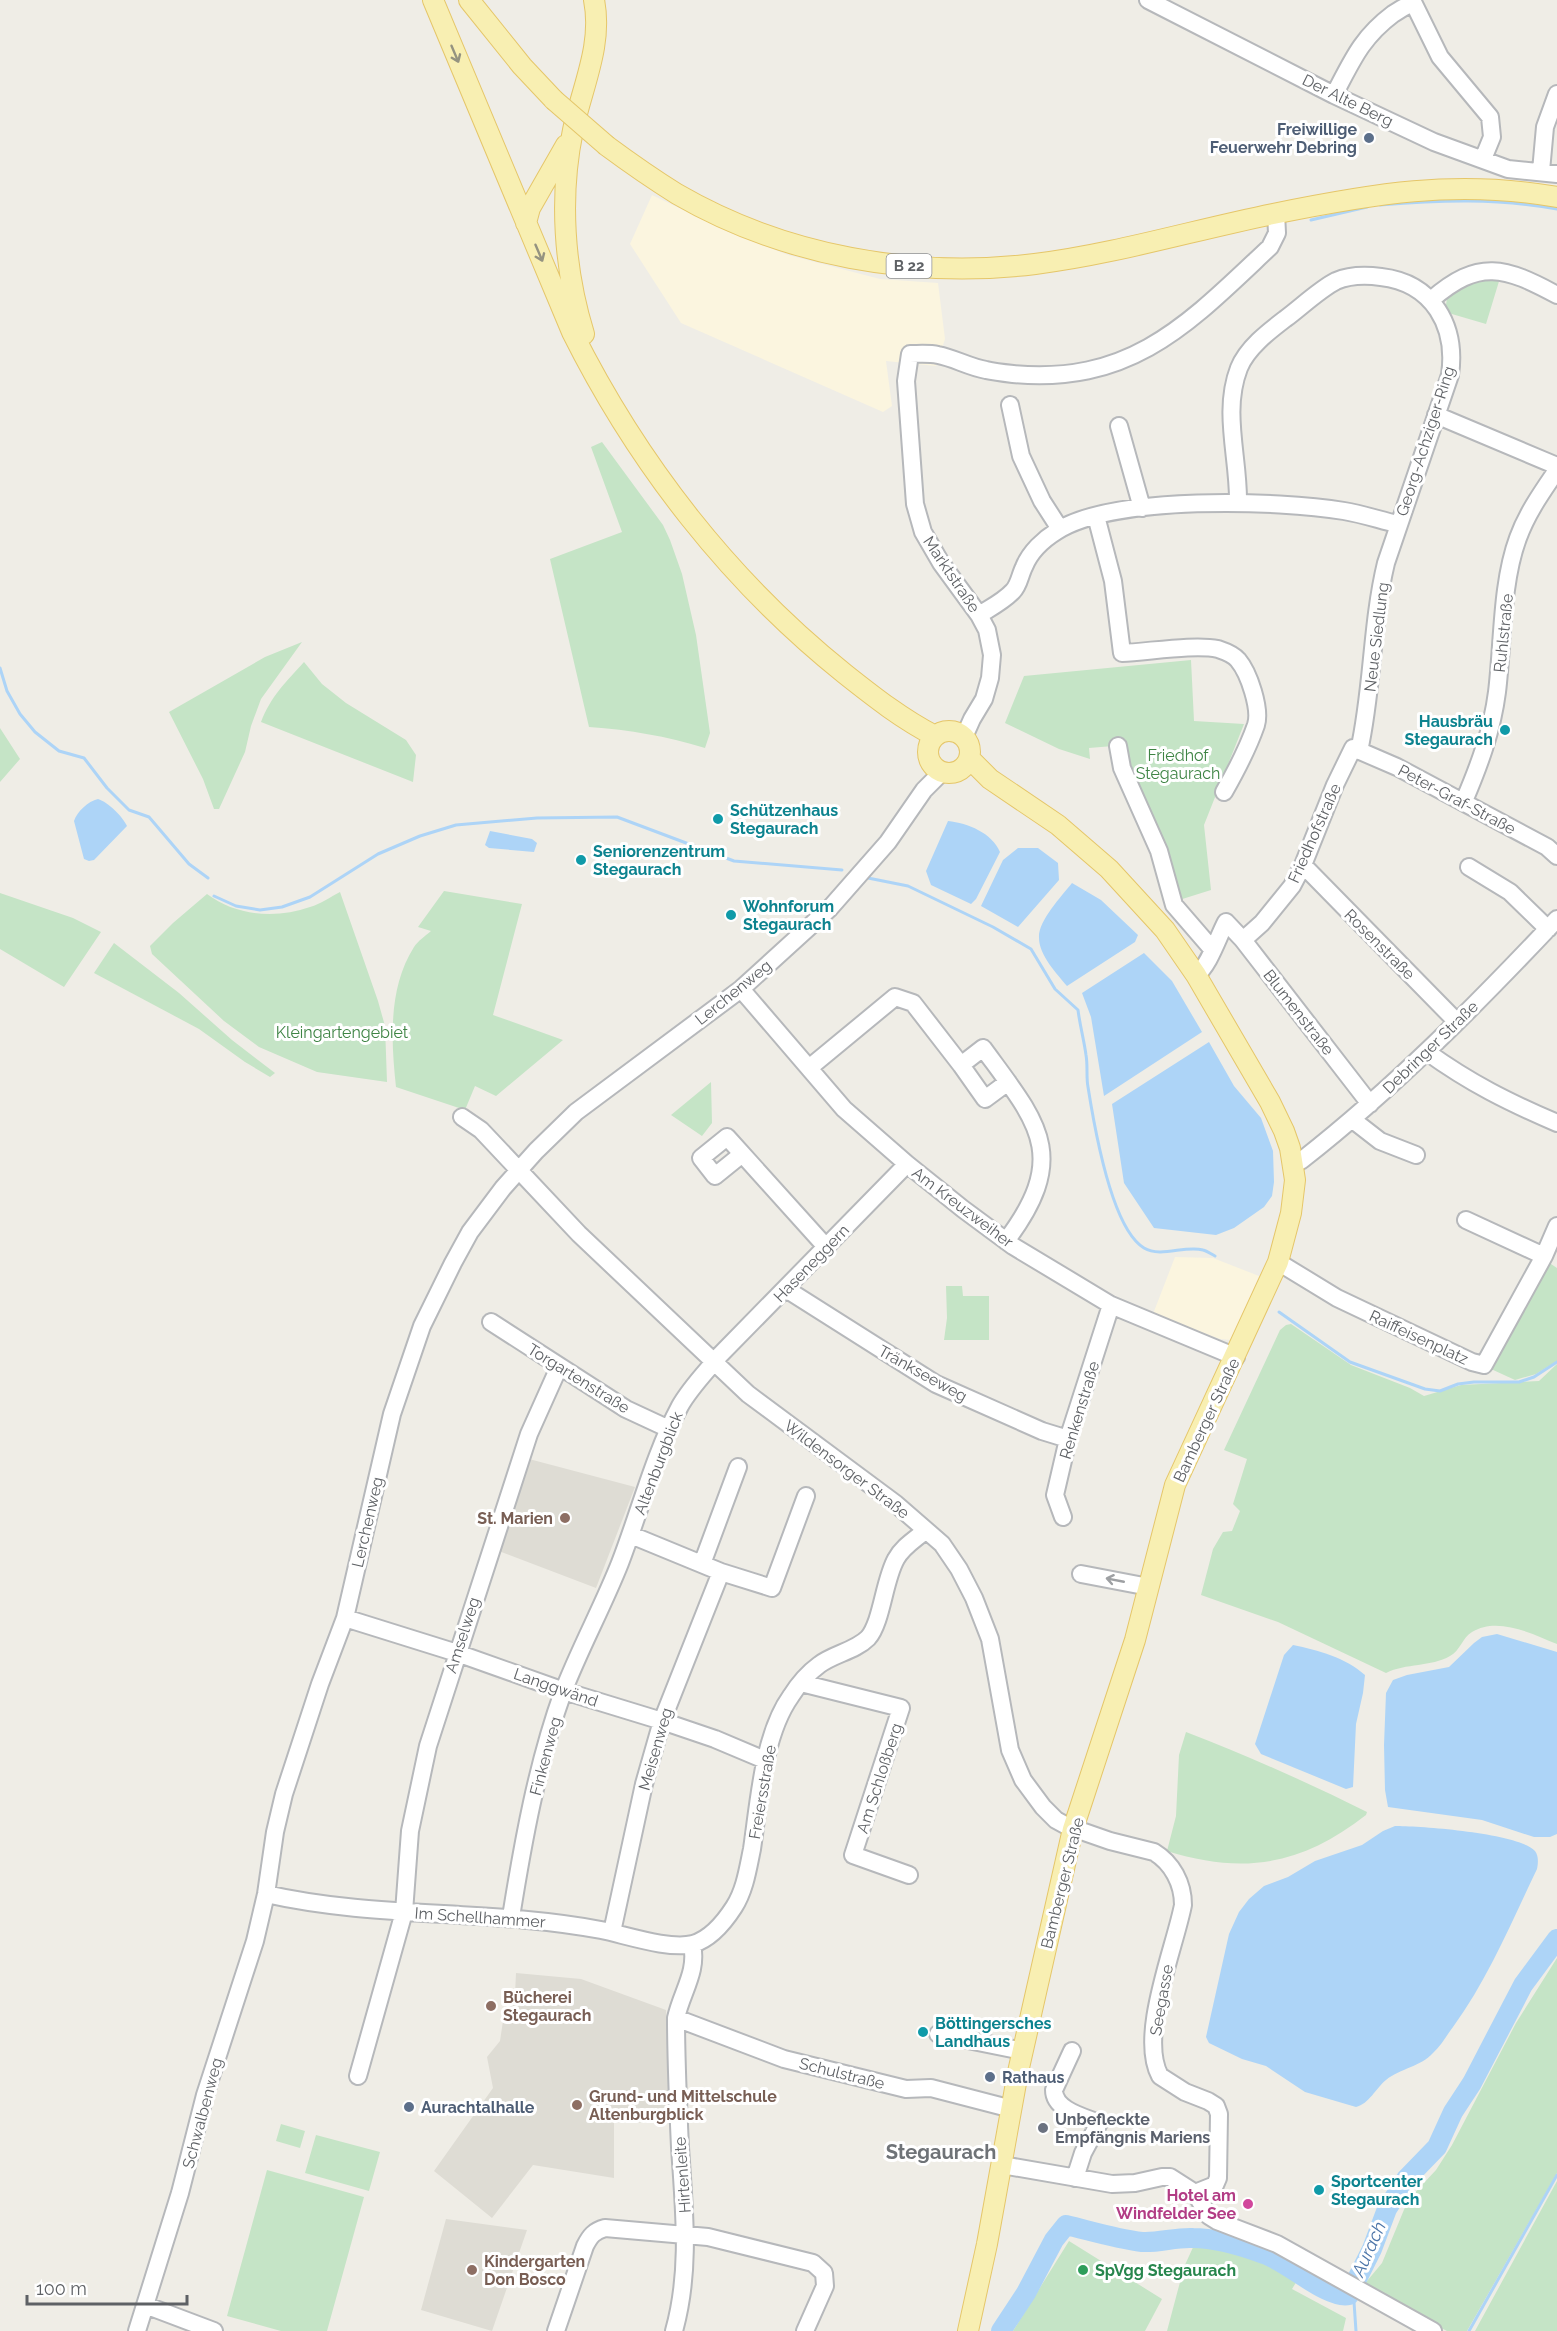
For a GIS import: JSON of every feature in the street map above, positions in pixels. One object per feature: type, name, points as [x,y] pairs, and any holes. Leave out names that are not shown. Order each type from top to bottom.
[{"type":"main road","points":[[432,0],[572,332],[606,393]]},
{"type":"main road","points":[[594,0],[597,32],[594,53],[573,132],[566,193],[569,268],[580,319],[606,393]]},
{"type":"main road","name":"B 22","points":[[475,5],[522,66],[554,100],[607,146],[678,194],[761,233],[822,251],[868,261],[914,267],[983,268],[1037,264],[1100,253],[1335,201],[1421,189],[1491,189],[1557,197]]},
{"type":"main road","points":[[526,222],[530,208],[573,132]]},
{"type":"main road","name":"Bamberger Straße","points":[[606,393],[658,476],[685,513],[727,563],[815,650],[908,722],[945,758],[990,778],[1058,825],[1109,869],[1165,930],[1196,975],[1269,1102],[1284,1131],[1294,1164],[1295,1180],[1291,1213],[1278,1262],[1175,1485],[1118,1697],[1073,1829],[1023,2051],[987,2244],[968,2331]]},
{"type":"main road","points":[[941,732],[959,734],[970,747],[945,758],[941,732]]},
{"type":"street","name":"Der Alte Berg","points":[[1148,0],[1334,95],[1434,142],[1508,169],[1549,172]]},
{"type":"street","points":[[1334,95],[1356,52],[1374,29],[1414,2],[1440,57],[1490,117],[1492,137],[1484,159]]},
{"type":"street","points":[[1549,172],[1545,127],[1557,94]]},
{"type":"street","name":"Marktstraße","points":[[959,734],[972,719],[984,699],[990,678],[992,655],[987,630],[980,615],[941,563],[923,532],[915,504],[906,381],[910,354],[935,354],[985,370],[1044,376],[1073,374],[1125,360],[1167,338],[1199,313],[1270,247],[1277,233],[1276,213]]},
{"type":"street","points":[[1431,300],[1448,285],[1464,276],[1496,271],[1525,278],[1557,295]]},
{"type":"street","name":"Georg-Achziger-Ring","points":[[1238,503],[1239,482],[1230,400],[1240,365],[1252,348],[1268,332],[1335,282],[1355,276],[1394,278],[1431,300],[1446,325],[1452,352],[1450,375],[1397,524]]},
{"type":"street","points":[[1010,405],[1021,456],[1042,501],[1060,529]]},
{"type":"street","points":[[1436,415],[1557,468]]},
{"type":"street","points":[[1119,426],[1142,508]]},
{"type":"street","name":"Ruhlstraße","points":[[1464,801],[1478,767],[1497,695],[1506,589],[1517,539],[1531,508],[1557,468]]},
{"type":"street","points":[[980,615],[1011,594],[1034,550],[1060,529],[1096,516],[1142,508],[1238,503],[1296,505],[1346,511],[1397,524]]},
{"type":"street","points":[[1096,516],[1113,581],[1122,653],[1206,648],[1221,650],[1237,658],[1249,679],[1255,703],[1256,726],[1224,792]]},
{"type":"street","name":"Neue Siedlung","points":[[1356,749],[1368,701],[1378,594],[1397,524]]},
{"type":"street","points":[[1118,746],[1122,768],[1159,851],[1174,905],[1212,949],[1202,971],[1196,975]]},
{"type":"street","name":"Peter-Graf-Straße","points":[[1356,749],[1464,801],[1547,847],[1557,856]]},
{"type":"street","name":"Friedhofstraße","points":[[1243,940],[1262,923],[1292,886],[1303,865],[1335,785],[1356,749]]},
{"type":"street","name":"Lerchenweg","points":[[266,1894],[275,1832],[284,1794],[320,1684],[345,1618],[392,1414],[422,1326],[470,1232],[519,1171],[576,1112],[741,989],[830,908],[888,842],[945,758]]},
{"type":"street","name":"Rosenstraße","points":[[1303,865],[1457,1022]]},
{"type":"street","points":[[1469,867],[1510,892],[1552,924]]},
{"type":"street","name":"Blumenstraße","points":[[1212,949],[1226,922],[1243,940],[1370,1104]]},
{"type":"street","name":"Debringer Straße","points":[[1294,1164],[1353,1120],[1427,1052],[1552,924]]},
{"type":"street","name":"Am Kreuzweiher","points":[[741,989],[844,1109],[907,1164],[1006,1241],[1111,1305],[1236,1357]]},
{"type":"street","points":[[809,1068],[895,997],[913,1003],[984,1099],[1008,1082]]},
{"type":"street","points":[[961,1065],[982,1048],[1033,1119],[1042,1145],[1042,1168],[1032,1200],[1022,1220],[1006,1241]]},
{"type":"street","points":[[1427,1052],[1460,1076],[1499,1098],[1557,1123]]},
{"type":"street","points":[[462,1117],[481,1130],[519,1171]]},
{"type":"street","points":[[1353,1120],[1380,1141],[1416,1155]]},
{"type":"street","points":[[741,1155],[826,1248]]},
{"type":"street","name":"Haseneggern","points":[[714,1362],[907,1164]]},
{"type":"street","name":"Wildensorger Straße","points":[[519,1171],[579,1234],[748,1394],[849,1467],[942,1544],[959,1569],[974,1598],[990,1639],[1010,1750],[1023,1780],[1056,1820],[1073,1829]]},
{"type":"street","points":[[1466,1220],[1544,1256]]},
{"type":"street","name":"Raiffeisenplatz","points":[[1278,1262],[1337,1298],[1401,1330],[1472,1362],[1484,1365],[1544,1256],[1557,1226]]},
{"type":"street","name":"Tränkseeweg","points":[[786,1289],[936,1384],[1042,1431],[1068,1439]]},
{"type":"street","name":"Renkenstraße","points":[[1063,1517],[1055,1495],[1068,1439],[1111,1305]]},
{"type":"street","name":"Torgartenstraße","points":[[491,1322],[626,1409],[669,1429]]},
{"type":"street","name":"Altenburgblick","points":[[714,1362],[681,1405],[669,1429],[631,1535],[720,1572],[772,1587],[806,1496]]},
{"type":"street","name":"Amselweg","points":[[358,2076],[404,1912],[410,1831],[428,1746],[529,1434],[559,1367]]},
{"type":"street","points":[[702,1564],[738,1467]]},
{"type":"street","name":"Freiersstraße","points":[[692,1944],[704,1939],[718,1927],[735,1906],[742,1889],[748,1868],[765,1760],[774,1730],[789,1698],[820,1664],[868,1637],[876,1623],[888,1578],[897,1557],[905,1547],[926,1530]]},
{"type":"street","name":"Finkenweg","points":[[512,1917],[534,1795],[545,1749],[564,1691],[631,1535]]},
{"type":"street","name":"Meisenweg","points":[[612,1932],[644,1784],[662,1721],[720,1572]]},
{"type":"street","points":[[1081,1574],[1149,1587]]},
{"type":"street","name":"Langgwänd","points":[[345,1618],[662,1721],[715,1739],[765,1760]]},
{"type":"street","name":"Am Schloßberg","points":[[801,1683],[902,1708],[853,1855],[909,1875]]},
{"type":"street","name":"Seegasse","points":[[1073,1829],[1154,1852],[1164,1858],[1171,1867],[1183,1895],[1180,1917],[1161,1990],[1155,2026],[1154,2053],[1160,2076],[1185,2092],[1216,2106],[1219,2114],[1218,2178],[1215,2185],[1195,2193]]},
{"type":"street","name":"Im Schellhammer","points":[[266,1894],[324,1904],[404,1912],[555,1921],[667,1944],[692,1944]]},
{"type":"street","name":"Schwalbenweg","points":[[136,2331],[165,2248],[205,2095],[255,1941],[266,1894]]},
{"type":"street","points":[[676,2018],[679,2003],[694,1966],[692,1944]]},
{"type":"street","name":"Schulstraße","points":[[676,2018],[784,2059],[906,2089],[931,2088],[1012,2109]]},
{"type":"street","name":"Hirtenleite","points":[[674,2331],[686,2265],[676,2018]]},
{"type":"street","points":[[938,2034],[1023,2051]]},
{"type":"street","points":[[1072,2051],[1054,2090],[1054,2096],[1059,2104],[1069,2110],[1099,2123],[1083,2152],[1075,2178]]},
{"type":"street","points":[[1002,2165],[1112,2184],[1170,2177],[1195,2193],[1209,2216],[1217,2221],[1277,2244],[1433,2331]]},
{"type":"street","points":[[556,2331],[585,2246],[591,2235],[605,2228],[708,2237],[813,2263],[824,2273],[825,2286],[805,2331]]},
{"type":"street","points":[[145,2305],[214,2331]]},
{"type":"shaded area","points":[[652,195],[729,232],[788,255],[880,279],[938,283],[945,339],[936,366],[886,361],[892,406],[883,412],[681,323],[630,244]]},
{"type":"shaded area","points":[[1175,1257],[1213,1258],[1259,1276],[1232,1340],[1220,1339],[1153,1314]]},
{"type":"shaded area","name":"St. Marien","points":[[529,1459],[635,1487],[596,1588],[496,1550]]},
{"type":"shaded area","name":"Grund- und Mittelschule Altenburgblick","points":[[516,1973],[581,1979],[666,2010],[673,2122],[614,2123],[614,2178],[533,2165],[492,2218],[434,2171],[493,2088],[487,2057],[500,2041],[506,2001],[515,1994]]},
{"type":"shaded area","name":"Kindergarten Don Bosco","points":[[446,2219],[527,2230],[492,2331],[421,2310]]},
{"type":"green space","points":[[1500,278],[1486,324],[1445,312],[1448,291],[1464,282]]},
{"type":"green space","points":[[602,442],[663,525],[682,574],[696,635],[710,733],[705,748],[648,734],[589,727],[550,559],[622,532],[591,447]]},
{"type":"green space","points":[[302,642],[261,699],[245,752],[219,809],[214,809],[203,779],[169,712],[265,657]]},
{"type":"green space","name":"Friedhof Stegaurach","points":[[1191,660],[1194,721],[1244,724],[1204,825],[1211,890],[1176,901],[1127,767],[1125,745],[1089,748],[1090,759],[1059,749],[1005,723],[1024,676]]},
{"type":"green space","points":[[304,662],[322,684],[346,703],[406,740],[416,755],[413,782],[261,722],[274,697]]},
{"type":"green space","points":[[0,728],[20,759],[0,782]]},
{"type":"green space","points":[[444,891],[522,904],[493,1015],[563,1040],[496,1096],[475,1086],[465,1110],[396,1087],[394,1069],[393,1015],[400,980],[414,947],[431,931],[418,927]]},
{"type":"green space","name":"Kleingartengebiet","points":[[340,892],[385,1026],[387,1082],[317,1072],[259,1047],[224,1021],[152,954],[150,946],[207,894],[243,911],[270,914],[310,907]]},
{"type":"green space","points":[[0,893],[73,918],[101,932],[64,987],[0,949]]},
{"type":"green space","points":[[114,943],[179,993],[232,1040],[275,1073],[270,1077],[199,1029],[94,973]]},
{"type":"green space","points":[[711,1082],[712,1123],[702,1136],[671,1115]]},
{"type":"green space","points":[[1548,1262],[1557,1268],[1557,1361],[1536,1374],[1515,1380],[1491,1369]]},
{"type":"green space","points":[[946,1286],[962,1286],[963,1296],[989,1296],[989,1340],[944,1340],[947,1318]]},
{"type":"green space","points":[[1291,1324],[1351,1365],[1410,1388],[1424,1396],[1461,1385],[1539,1381],[1557,1364],[1557,1644],[1515,1628],[1493,1626],[1472,1632],[1450,1656],[1435,1662],[1386,1673],[1278,1622],[1201,1595],[1213,1549],[1223,1532],[1232,1531],[1240,1511],[1233,1504],[1247,1459],[1224,1450],[1280,1330]]},
{"type":"green space","points":[[1186,1732],[1300,1780],[1367,1812],[1366,1815],[1319,1845],[1295,1855],[1271,1861],[1222,1863],[1167,1851],[1176,1816],[1179,1755]]},
{"type":"green space","points":[[1557,1958],[1557,2173],[1467,2331],[1447,2331],[1362,2287],[1382,2263],[1408,2200],[1436,2170],[1452,2145],[1516,2023]]},
{"type":"green space","points":[[281,2124],[305,2131],[300,2148],[276,2141]]},
{"type":"green space","points":[[316,2135],[380,2152],[369,2191],[305,2173]]},
{"type":"green space","points":[[267,2170],[364,2197],[327,2331],[281,2331],[227,2316]]},
{"type":"green space","points":[[1557,2181],[1557,2331],[1475,2331]]},
{"type":"green space","name":"SpVgg Stegaurach","points":[[1069,2241],[1162,2299],[1145,2331],[1013,2331]]},
{"type":"green space","points":[[1195,2243],[1249,2255],[1300,2276],[1292,2289],[1346,2318],[1343,2331],[1167,2331],[1184,2267]]},
{"type":"water","points":[[98,799],[115,810],[127,826],[94,860],[89,861],[84,859],[74,821],[83,807]]},
{"type":"water","points":[[948,821],[963,824],[985,834],[1000,852],[976,899],[971,904],[931,885],[926,871]]},
{"type":"water","points":[[490,831],[532,839],[537,843],[534,852],[489,848],[485,845]]},
{"type":"water","points":[[1018,848],[1038,848],[1058,863],[1059,880],[1018,927],[981,906],[1003,860]]},
{"type":"water","points":[[1072,883],[1101,900],[1138,935],[1135,942],[1067,986],[1045,957],[1039,938],[1046,917]]},
{"type":"water","points":[[1144,953],[1172,981],[1202,1032],[1104,1096],[1091,1017],[1082,993]]},
{"type":"water","points":[[1209,1042],[1234,1086],[1261,1118],[1273,1151],[1272,1196],[1264,1207],[1234,1228],[1216,1235],[1154,1228],[1124,1183],[1112,1104]]},
{"type":"water","points":[[1497,1634],[1557,1652],[1557,1834],[1550,1837],[1534,1837],[1482,1820],[1388,1807],[1385,1790],[1384,1745],[1386,1693],[1393,1680],[1449,1667],[1482,1637]]},
{"type":"water","points":[[1293,1645],[1331,1656],[1365,1675],[1356,1724],[1353,1787],[1346,1789],[1261,1754],[1255,1744],[1284,1655]]},
{"type":"water","points":[[1395,1826],[1425,1827],[1490,1835],[1525,1845],[1535,1851],[1538,1858],[1537,1869],[1488,1970],[1466,2009],[1439,2047],[1428,2058],[1386,2080],[1369,2099],[1356,2107],[1305,2092],[1266,2066],[1242,2059],[1209,2043],[1206,2037],[1229,1934],[1239,1912],[1249,1899],[1264,1886],[1288,1877],[1315,1861],[1362,1845]]},
{"type":"waterway","points":[[1380,205],[1468,201],[1535,205],[1557,209]]},
{"type":"waterway","points":[[1311,220],[1367,207]]},
{"type":"waterway","points":[[0,668],[7,691],[20,714],[35,732],[59,751],[84,758],[107,788],[129,810],[149,817],[189,864],[208,878]]},
{"type":"waterway","points":[[214,896],[236,906],[260,910],[282,907],[310,897],[378,854],[420,836],[456,825],[537,818],[617,817],[734,861],[842,870]]},
{"type":"waterway","points":[[868,878],[908,886],[993,927],[1031,949],[1055,989],[1078,1010],[1087,1059],[1088,1087],[1100,1149],[1113,1198],[1132,1237],[1151,1251],[1196,1249],[1204,1250],[1215,1256]]},
{"type":"waterway","points":[[1279,1312],[1350,1362],[1425,1389],[1440,1391],[1458,1384],[1474,1382],[1519,1382],[1534,1377],[1557,1362]]},
{"type":"waterway","name":"Aurach","points":[[1001,2331],[1026,2293],[1054,2240],[1066,2225],[1142,2242],[1202,2238],[1229,2243],[1274,2258],[1330,2292],[1349,2295],[1372,2249],[1387,2209],[1406,2179],[1437,2147],[1453,2112],[1472,2083],[1523,1985],[1557,1939]]},
{"type":"waterway","points":[[1469,2331],[1557,2175]]},
{"type":"waterway","points":[[1349,2295],[1354,2302],[1356,2331]]},
{"type":"place","name":"Freiwillige Feuerwehr Debring","points":[[1369,138]]},
{"type":"place","name":"Hausbräu Stegaurach","points":[[1505,730]]},
{"type":"place","name":"Schützenhaus Stegaurach","points":[[718,819]]},
{"type":"place","name":"Seniorenzentrum Stegaurach","points":[[581,860]]},
{"type":"place","name":"Wohnforum Stegaurach","points":[[731,915]]},
{"type":"place","name":"St. Marien","points":[[565,1518]]},
{"type":"place","name":"Bücherei Stegaurach","points":[[491,2006]]},
{"type":"place","name":"Böttingersches Landhaus","points":[[923,2032]]},
{"type":"place","name":"Rathaus","points":[[990,2077]]},
{"type":"place","name":"Grund- und Mittelschule Altenburgblick","points":[[577,2105]]},
{"type":"place","name":"Aurachtalhalle","points":[[409,2107]]},
{"type":"place","name":"Unbefleckte Empfängnis Mariens","points":[[1043,2128]]},
{"type":"place","name":"Sportcenter Stegaurach","points":[[1319,2190]]},
{"type":"place","name":"Hotel am Windfelder See","points":[[1248,2204]]},
{"type":"place","name":"Kindergarten Don Bosco","points":[[472,2270]]},
{"type":"place","name":"SpVgg Stegaurach","points":[[1083,2270]]},
{"type":"district","name":"Stegaurach","points":[[941,2152]]}]
